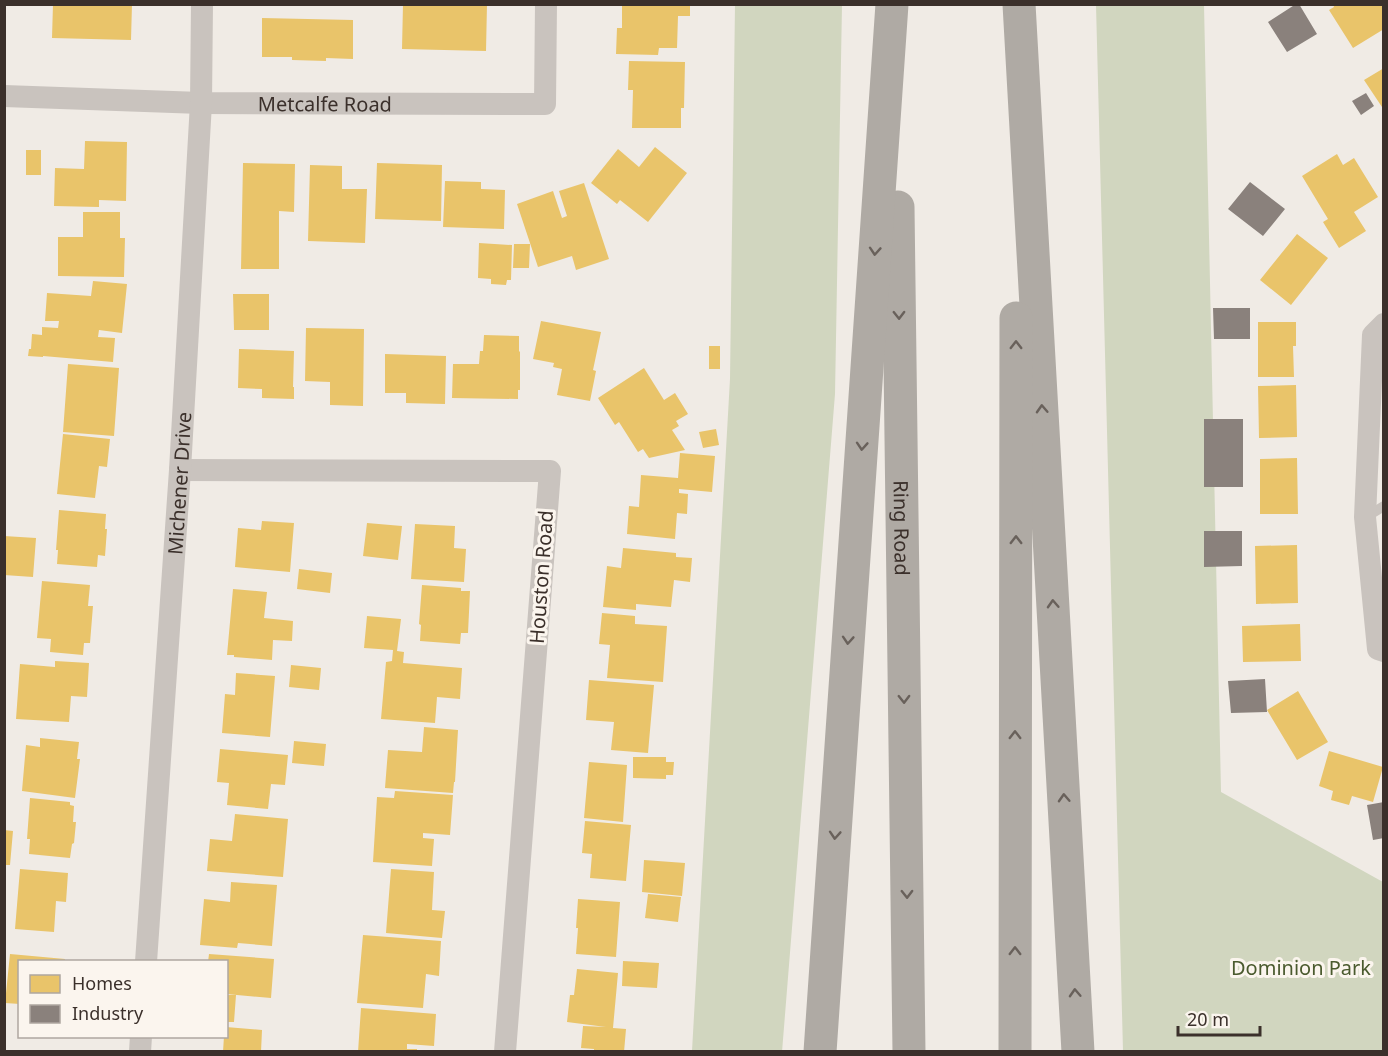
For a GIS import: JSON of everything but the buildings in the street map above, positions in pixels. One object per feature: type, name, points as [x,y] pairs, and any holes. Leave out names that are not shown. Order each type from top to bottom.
[{"type":"highway","points":[[820,1052],[894,4]]},
{"type":"highway","name":"Ring Road","points":[[894,4],[909,1052]]},
{"type":"highway","points":[[1015,1052],[1018,4]]},
{"type":"highway","points":[[1018,4],[1078,1052]]},
{"type":"street","name":"Michener Drive","points":[[146,960],[180,470],[201,103],[202,4]]},
{"type":"street","name":"Metcalfe Road","points":[[4,96],[201,103],[545,104],[546,4]]},
{"type":"street","points":[[1383,324],[1373,335],[1374,512],[1378,648],[1383,651]]},
{"type":"street","name":"Houston Road","points":[[180,470],[550,471],[505,1052]]},
{"type":"green space","points":[[735,5],[842,5],[835,394],[782,1052],[692,1051],[730,379]]},
{"type":"green space","name":"Dominion Park","points":[[1096,5],[1204,5],[1221,792],[1383,882],[1383,1051],[1123,1051]]}]
